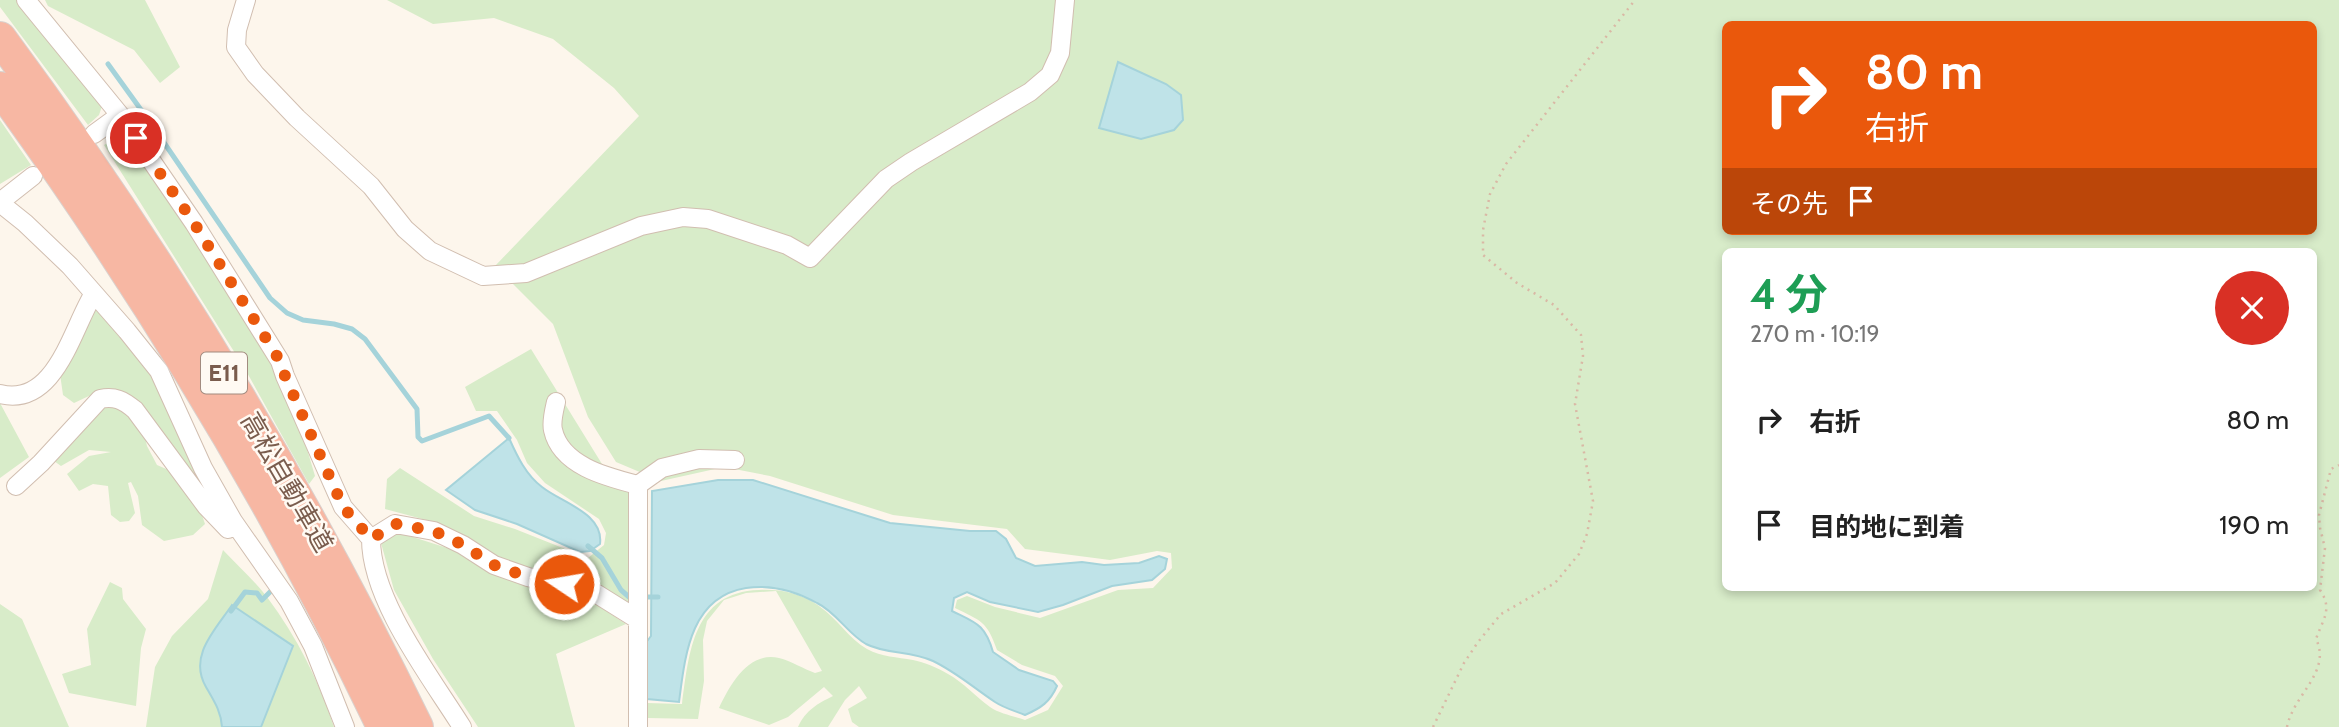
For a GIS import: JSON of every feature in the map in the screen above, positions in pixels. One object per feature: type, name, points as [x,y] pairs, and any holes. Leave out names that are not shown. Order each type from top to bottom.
[{"type":"highway","name":"高松自動車道","points":[[0,38],[59,118],[149,252],[272,452],[365,620],[417,727]]},
{"type":"highway","name":"高松自動車道","points":[[0,88],[129,272],[246,467],[338,633],[383,727]]},
{"type":"street","points":[[26,0],[120,115],[194,223],[280,361],[343,507],[371,539],[371,558],[382,591],[405,636],[463,727]]},
{"type":"street","points":[[246,0],[237,30],[236,47],[255,74],[297,118],[371,186],[405,229],[430,251],[483,276],[526,273],[641,226],[683,217],[708,219],[787,245],[810,258],[886,179],[1030,92],[1050,75],[1060,52],[1065,0]]},
{"type":"street","points":[[94,134],[120,115]]},
{"type":"street","points":[[33,176],[0,202],[70,266],[159,371],[203,468],[235,524],[289,601],[313,646],[345,727]]},
{"type":"street","points":[[0,394],[21,395],[37,388],[59,365],[82,312],[93,295]]},
{"type":"street","points":[[16,486],[100,399],[110,397],[123,400],[135,410],[206,506],[228,529],[235,524]]},
{"type":"street","points":[[556,402],[552,428],[559,447],[580,464],[602,475],[638,485]]},
{"type":"street","points":[[638,485],[662,468],[699,459],[735,460]]},
{"type":"street","points":[[638,485],[638,727]]},
{"type":"street","points":[[371,539],[396,524],[434,531],[463,545],[494,565],[528,577],[597,594],[637,619]]},
{"type":"path","points":[[1433,727],[1464,663],[1478,642],[1501,614],[1555,583],[1578,554],[1587,534],[1593,501],[1576,404],[1583,356],[1581,335],[1554,305],[1517,283],[1483,255],[1483,230],[1490,194],[1506,164],[1635,0]]},
{"type":"path","points":[[2287,727],[2289,717],[2320,664],[2322,651],[2316,639],[2328,607],[2320,590],[2325,548],[2319,515],[2331,470],[2339,465]]},
{"type":"green space","points":[[0,0],[18,0],[103,103],[99,115],[88,125],[0,7]]},
{"type":"green space","points":[[45,0],[145,0],[180,67],[160,83],[134,50],[48,6]]},
{"type":"green space","points":[[387,0],[2339,0],[2339,727],[859,727],[852,722],[848,709],[867,698],[859,686],[845,700],[828,727],[798,727],[812,708],[833,696],[824,687],[788,717],[769,725],[719,708],[735,680],[749,665],[758,660],[779,658],[815,673],[822,671],[776,591],[746,593],[724,600],[707,621],[703,640],[704,681],[698,719],[648,718],[647,703],[682,704],[692,646],[707,614],[720,601],[737,593],[767,590],[782,591],[805,598],[825,611],[867,649],[935,667],[959,681],[994,709],[1025,720],[1048,710],[1063,686],[1055,676],[1022,665],[997,650],[990,633],[982,623],[955,608],[957,600],[967,596],[995,607],[1040,618],[1118,590],[1153,588],[1172,568],[1171,553],[1157,551],[1110,560],[1025,549],[1007,529],[893,515],[770,476],[724,467],[661,481],[616,462],[588,417],[553,324],[495,266],[639,116],[614,88],[553,39],[494,18],[433,24]],"holes":[[[1118,62],[1137,72],[1174,130],[1141,139],[1099,128]]]},
{"type":"green space","points":[[0,120],[31,165],[0,184]]},
{"type":"green space","points":[[118,140],[126,146],[127,160],[141,162],[155,180],[241,313],[276,373],[307,449],[315,476],[309,484],[245,369],[104,145]]},
{"type":"green space","points":[[90,308],[104,314],[158,382],[219,510],[130,397],[108,391],[74,403],[63,395],[60,374]]},
{"type":"green space","points":[[531,349],[610,477],[632,490],[630,608],[501,561],[441,524],[385,509],[387,479],[400,468],[474,516],[588,558],[604,545],[606,533],[599,519],[545,483],[527,463],[517,440],[497,411],[476,411],[465,387]]},
{"type":"green space","points":[[0,403],[29,457],[0,478]]},
{"type":"green space","points":[[107,405],[126,408],[143,429],[147,446],[157,465],[171,471],[200,509],[205,524],[193,535],[164,541],[142,525],[138,496],[131,482],[128,483],[135,513],[129,521],[120,522],[111,515],[108,486],[93,484],[79,491],[67,474],[89,456],[111,452],[89,450],[61,466],[54,461],[95,410]]},
{"type":"green space","points":[[397,532],[460,552],[493,574],[597,605],[626,624],[556,654],[575,727],[478,727],[433,659],[394,590],[381,543]]},
{"type":"green space","points":[[223,550],[278,612],[314,676],[334,727],[261,727],[271,698],[201,677],[221,713],[222,727],[146,727],[155,667],[172,636],[208,599]]},
{"type":"green space","points":[[110,582],[122,588],[123,599],[146,629],[141,648],[136,706],[69,693],[62,674],[91,665],[87,629]]},
{"type":"green space","points":[[0,604],[22,619],[69,727],[0,727]]},
{"type":"water","points":[[1118,62],[1166,84],[1181,95],[1183,120],[1174,130],[1141,139],[1099,128]]},
{"type":"water","points":[[509,438],[522,465],[536,482],[589,517],[599,533],[600,544],[590,551],[580,552],[517,524],[475,510],[446,490]]},
{"type":"water","points":[[718,480],[753,480],[890,523],[996,531],[1006,539],[1016,558],[1035,566],[1082,562],[1104,565],[1139,563],[1159,556],[1167,559],[1165,569],[1152,580],[1112,586],[1038,612],[990,602],[967,592],[954,598],[952,611],[983,630],[993,652],[1019,670],[1053,681],[1057,686],[1044,704],[1025,715],[998,704],[933,661],[866,644],[824,607],[808,598],[791,591],[765,587],[746,588],[727,594],[713,603],[702,616],[688,648],[679,702],[647,699],[645,644],[651,636],[652,491]]},
{"type":"water","points":[[232,605],[293,646],[261,727],[222,727],[219,711],[201,676],[200,665],[206,644]]},
{"type":"waterway","points":[[108,64],[270,298],[287,313],[303,320],[352,329],[365,339],[417,409],[418,437],[422,441],[489,416],[509,438]]},
{"type":"waterway","points":[[588,546],[602,558],[621,590],[629,597],[658,597]]},
{"type":"waterway","points":[[231,611],[245,592],[257,593],[262,600],[273,589]]},
{"type":"route","points":[[136,138],[194,223],[280,361],[343,507],[371,539],[396,524],[434,531],[463,545],[494,565],[528,577],[564,584]]}]
